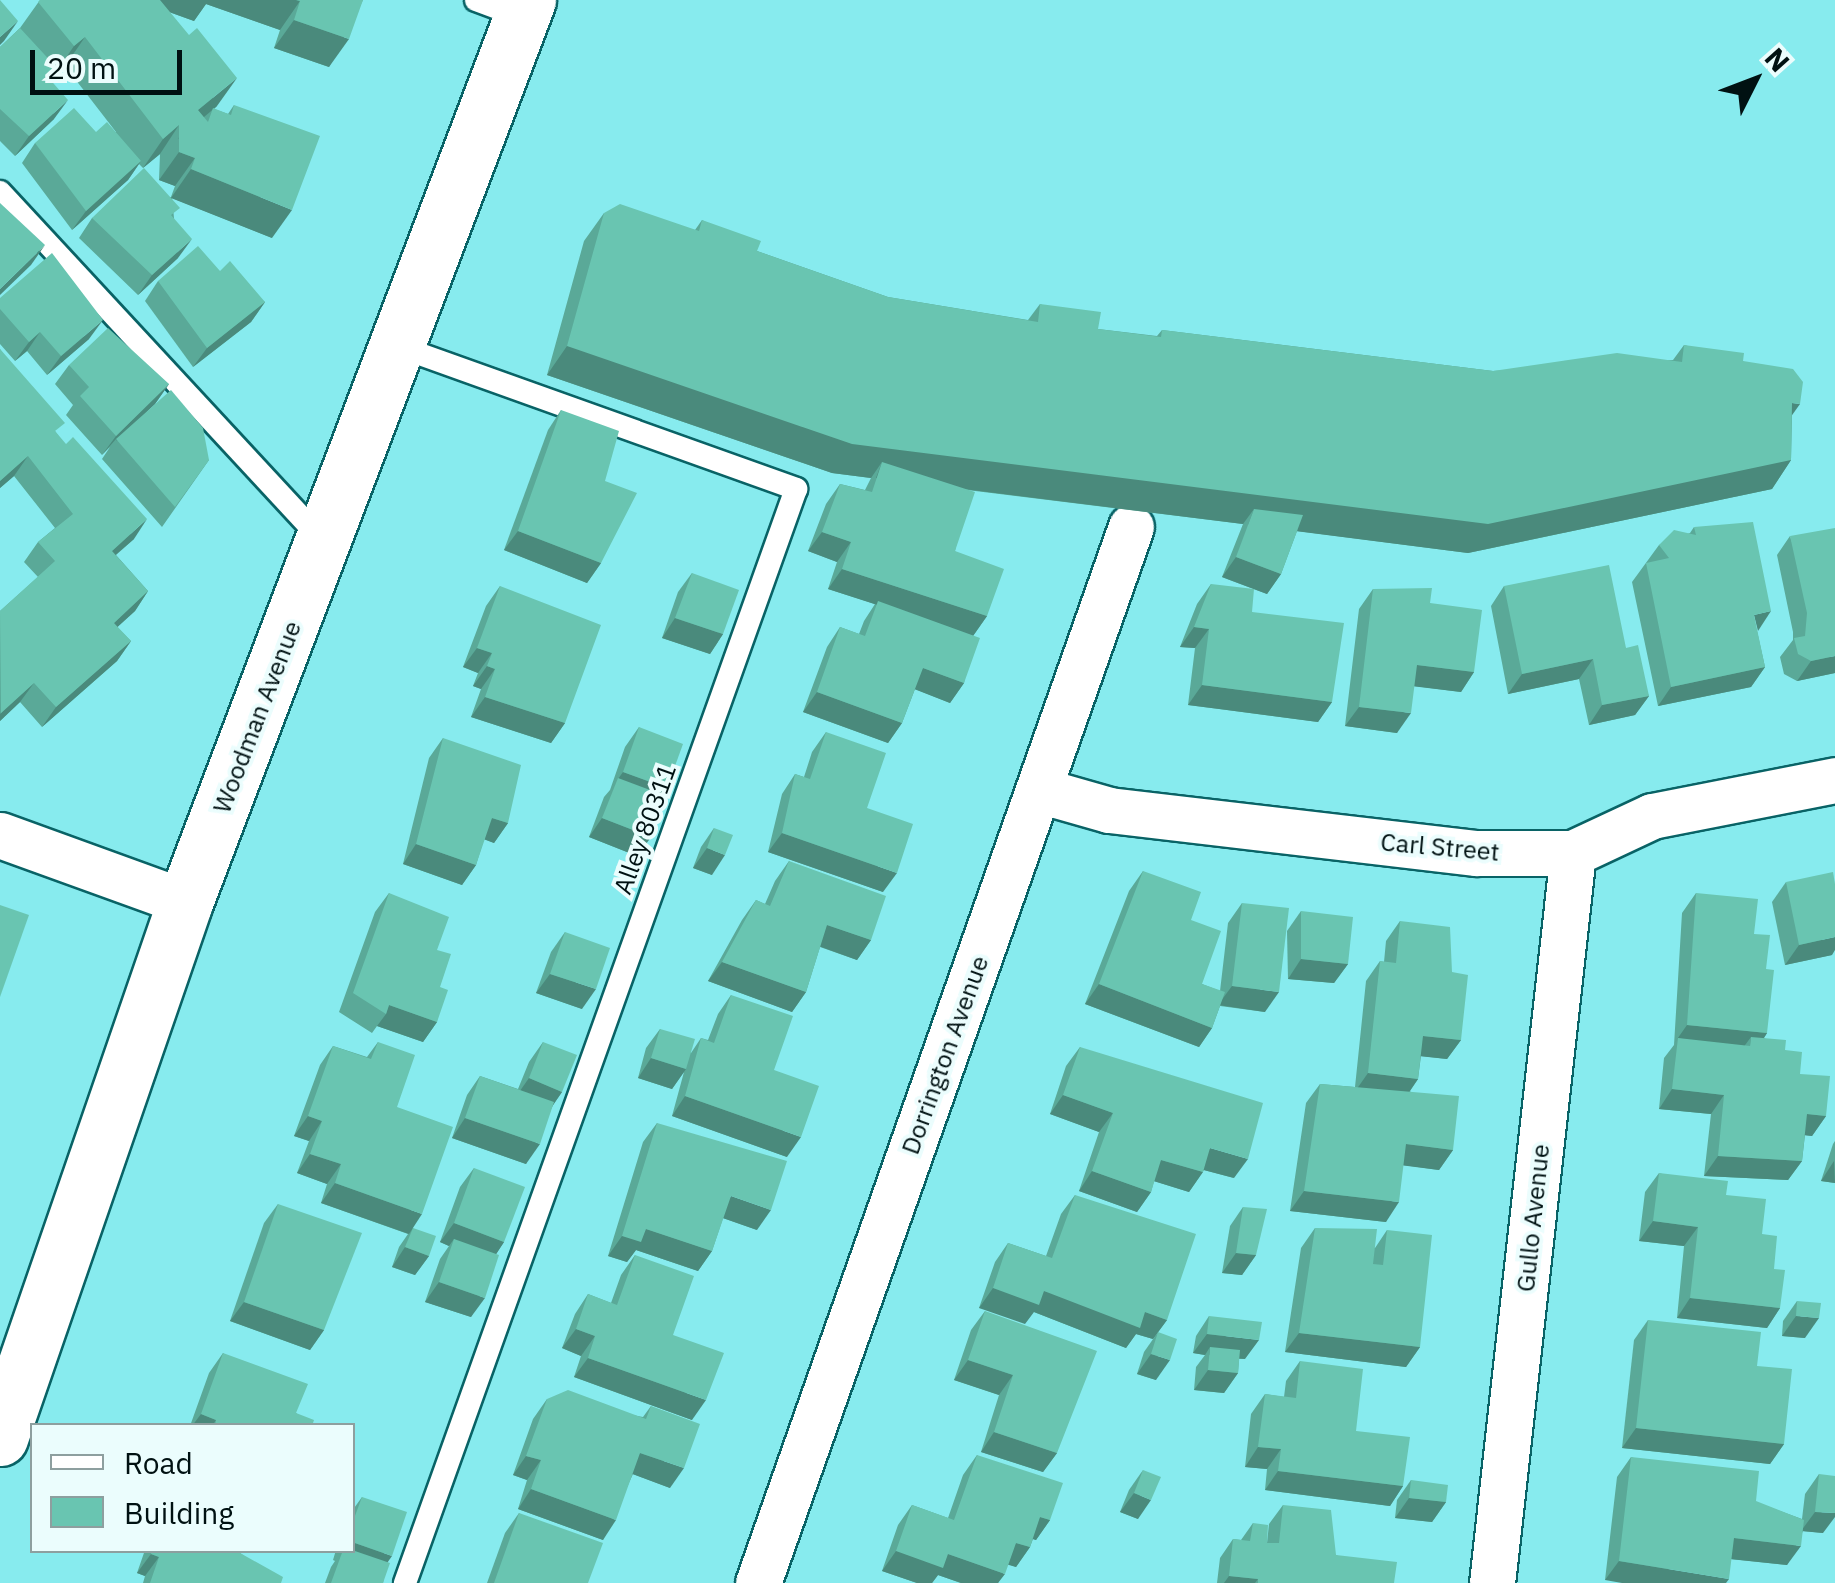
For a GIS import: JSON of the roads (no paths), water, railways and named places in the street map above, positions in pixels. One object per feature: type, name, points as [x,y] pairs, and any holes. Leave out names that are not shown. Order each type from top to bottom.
[{"type":"main road","name":"Woodman Avenue","points":[[0,1438],[185,902],[400,347],[508,6]]},
{"type":"street","name":"Dorrington Avenue","points":[[758,1583],[1132,527]]},
{"type":"street","name":"Carl Street","points":[[1039,790],[1109,810],[1476,853],[1573,852],[1652,816],[1835,780]]},
{"type":"street","points":[[0,835],[185,902]]},
{"type":"street","name":"Gullo Avenue","points":[[1492,1583],[1573,852]]},
{"type":"lane","points":[[0,192],[325,543]]},
{"type":"lane","name":"Alley 80311","points":[[400,347],[796,489],[405,1583]]}]
